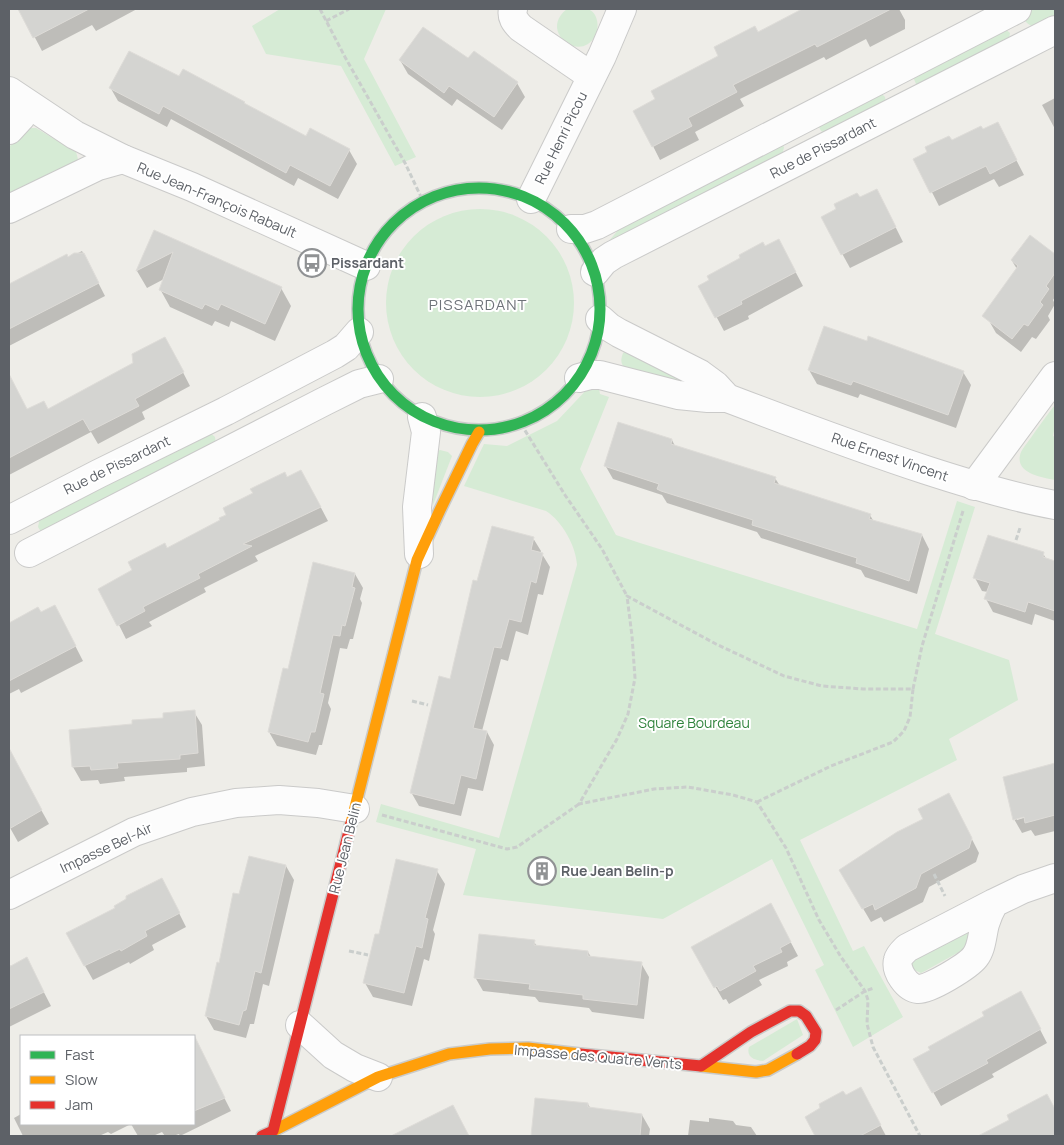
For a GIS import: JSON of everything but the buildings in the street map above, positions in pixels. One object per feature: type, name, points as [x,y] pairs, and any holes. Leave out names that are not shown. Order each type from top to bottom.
[{"type":"street","name":"Rue Henri Picou","points":[[513,9],[514,21],[520,28],[592,76]]},
{"type":"street","name":"Rue Henri Picou","points":[[530,199],[592,76],[622,9]]},
{"type":"street","points":[[572,229],[585,229],[597,225],[1017,9]]},
{"type":"street","name":"Rue de Pissardant","points":[[595,272],[613,254],[1055,30]]},
{"type":"street","name":"Rue Jean-François Rabault","points":[[9,130],[21,117],[19,98]]},
{"type":"street","name":"Rue Jean-François Rabault","points":[[19,98],[75,135],[123,159],[366,266]]},
{"type":"street","name":"Rue Jean-François Rabault","points":[[9,209],[98,166],[123,159]]},
{"type":"street","points":[[473,187],[499,189],[530,199],[548,208],[572,229],[584,248],[595,272],[600,298],[600,319],[595,344],[588,363],[579,378],[562,398],[543,412],[521,424],[480,432],[446,426],[422,417],[392,394],[379,378],[367,356],[359,332],[357,311],[359,291],[366,266],[377,242],[397,219],[423,201],[447,191],[473,187]]},
{"type":"street","name":"Rue Ernest Vincent","points":[[600,319],[609,327],[700,374],[715,385],[727,398]]},
{"type":"street","name":"Rue de Pissardant","points":[[9,521],[98,474],[226,412],[335,354],[346,347],[359,332]]},
{"type":"street","name":"Rue Ernest Vincent","points":[[579,378],[600,375],[678,395],[727,398],[878,454],[974,486],[1055,505]]},
{"type":"street","name":"Rue de Pissardant","points":[[19,558],[358,384],[379,378]]},
{"type":"street","points":[[974,486],[1053,384]]},
{"type":"street","points":[[226,412],[242,443]]},
{"type":"street","name":"Rue Jean Belin","points":[[419,554],[417,507],[426,432],[422,417]]},
{"type":"street","name":"Rue Jean Belin","points":[[268,1134],[300,1025],[419,554],[472,444],[480,432]]},
{"type":"street","name":"Rue de Pissardant","points":[[9,521],[23,526],[29,531],[31,538],[31,547],[19,558]]},
{"type":"street","name":"Impasse Bel-Air","points":[[9,895],[134,832],[192,812],[236,803],[280,800],[318,803],[355,809]]},
{"type":"street","points":[[994,903],[988,913],[980,948],[976,956],[967,965],[928,988],[913,988],[908,984],[898,967],[898,960],[907,948],[994,903],[1023,889],[1055,878]]},
{"type":"street","name":"Impasse des Quatre Vents","points":[[268,1134],[378,1077],[449,1054],[490,1049],[528,1048],[602,1058],[756,1072],[768,1070],[810,1046],[815,1040],[816,1032],[806,1016],[799,1010],[790,1011],[751,1032],[701,1066]]},
{"type":"street","points":[[300,1025],[333,1055],[355,1068],[378,1077]]},
{"type":"path","points":[[320,9],[405,163],[423,201]]},
{"type":"path","points":[[326,21],[349,9]]},
{"type":"path","points":[[521,424],[565,495],[602,549],[627,596],[635,678],[628,714],[617,739],[579,804]]},
{"type":"path","points":[[757,802],[831,766],[894,742],[904,731],[910,717],[913,688],[922,646],[965,506],[974,486]]},
{"type":"path","points":[[627,596],[716,644],[784,676],[822,686],[863,690],[913,688]]},
{"type":"path","points":[[355,809],[507,849],[517,847],[579,804],[654,789],[688,787],[733,795],[757,802],[786,848],[819,920],[841,957],[865,990],[868,1000],[867,1024],[873,1047],[920,1136]]},
{"type":"path","points":[[812,1024],[865,990],[881,986],[902,976]]},
{"type":"green space","points":[[280,9],[386,9],[364,59],[416,157],[395,166],[341,66],[266,54],[252,26]]},
{"type":"green space","points":[[567,9],[587,9],[591,10],[596,16],[598,24],[597,33],[588,44],[580,47],[572,46],[559,35],[557,26],[559,18]]},
{"type":"green space","points":[[1032,9],[1055,9],[1055,20],[1039,27],[1032,26],[1025,21],[1025,17],[1028,11]]},
{"type":"green space","points":[[1005,29],[1010,33],[1009,39],[921,86],[916,84],[915,75]]},
{"type":"green space","points":[[881,93],[885,97],[886,103],[825,133],[821,131],[819,127],[821,123]]},
{"type":"green space","points":[[28,128],[36,128],[76,152],[78,159],[75,165],[9,199],[9,147]]},
{"type":"green space","points":[[781,143],[784,147],[783,152],[778,158],[610,248],[608,242],[634,215]]},
{"type":"green space","points":[[471,209],[489,209],[516,216],[547,236],[567,267],[574,294],[574,312],[567,339],[547,370],[516,390],[489,397],[471,397],[453,393],[436,386],[420,376],[407,363],[397,347],[390,330],[386,312],[386,294],[390,276],[397,259],[407,243],[420,230],[436,220],[453,213]]},
{"type":"green space","points":[[629,349],[696,385],[626,370],[621,360],[623,353]]},
{"type":"green space","name":"Square Bourdeau","points":[[591,385],[599,389],[600,394],[609,397],[580,469],[616,535],[640,543],[917,629],[957,501],[975,507],[935,634],[1009,660],[1018,700],[949,739],[957,760],[800,840],[853,951],[864,946],[903,1017],[853,1047],[815,970],[824,965],[772,859],[663,919],[463,895],[476,849],[376,822],[381,804],[499,838],[577,565],[571,542],[563,527],[552,515],[546,511],[464,486],[484,444],[507,446],[557,421]]},
{"type":"green space","points":[[1055,405],[1053,436],[1055,437],[1055,480],[1030,473],[1021,465],[1020,459],[1021,452]]},
{"type":"green space","points":[[208,431],[215,437],[216,445],[43,535],[38,527],[40,517]]},
{"type":"green space","points":[[440,450],[448,452],[452,456],[433,505],[430,462],[436,452]]},
{"type":"green space","points":[[974,919],[968,947],[921,973],[913,968],[911,959]]},
{"type":"green space","points":[[797,1019],[803,1035],[763,1061],[750,1056],[749,1047]]},
{"type":"traffic: fast","points":[[467,188],[491,188],[514,193],[536,202],[565,223],[580,242],[591,263],[598,285],[600,309],[598,333],[591,355],[580,376],[565,395],[536,416],[514,425],[491,430],[467,430],[444,425],[422,416],[402,403],[385,386],[372,366],[363,344],[358,321],[358,297],[363,274],[372,252],[385,232],[402,215],[422,202],[444,193],[467,188]]},
{"type":"traffic: slow","points":[[351,823],[417,560],[479,432]]},
{"type":"traffic: slow","points":[[273,1131],[378,1077],[449,1054],[490,1049],[528,1048],[580,1054]]},
{"type":"traffic: slow","points":[[701,1066],[756,1072],[768,1070],[797,1054]]},
{"type":"traffic: jam","points":[[262,1136],[273,1131],[351,823]]},
{"type":"traffic: jam","points":[[580,1054],[701,1066],[751,1032],[790,1011],[799,1011],[806,1016],[816,1032],[815,1040],[810,1046],[797,1054]]},
{"type":"place","name":"Pissardant","points":[[312,263]]},
{"type":"place","name":"Rue Jean Belin-p","points":[[542,871]]},
{"type":"district","name":"PISSARDANT","points":[[478,305]]}]
